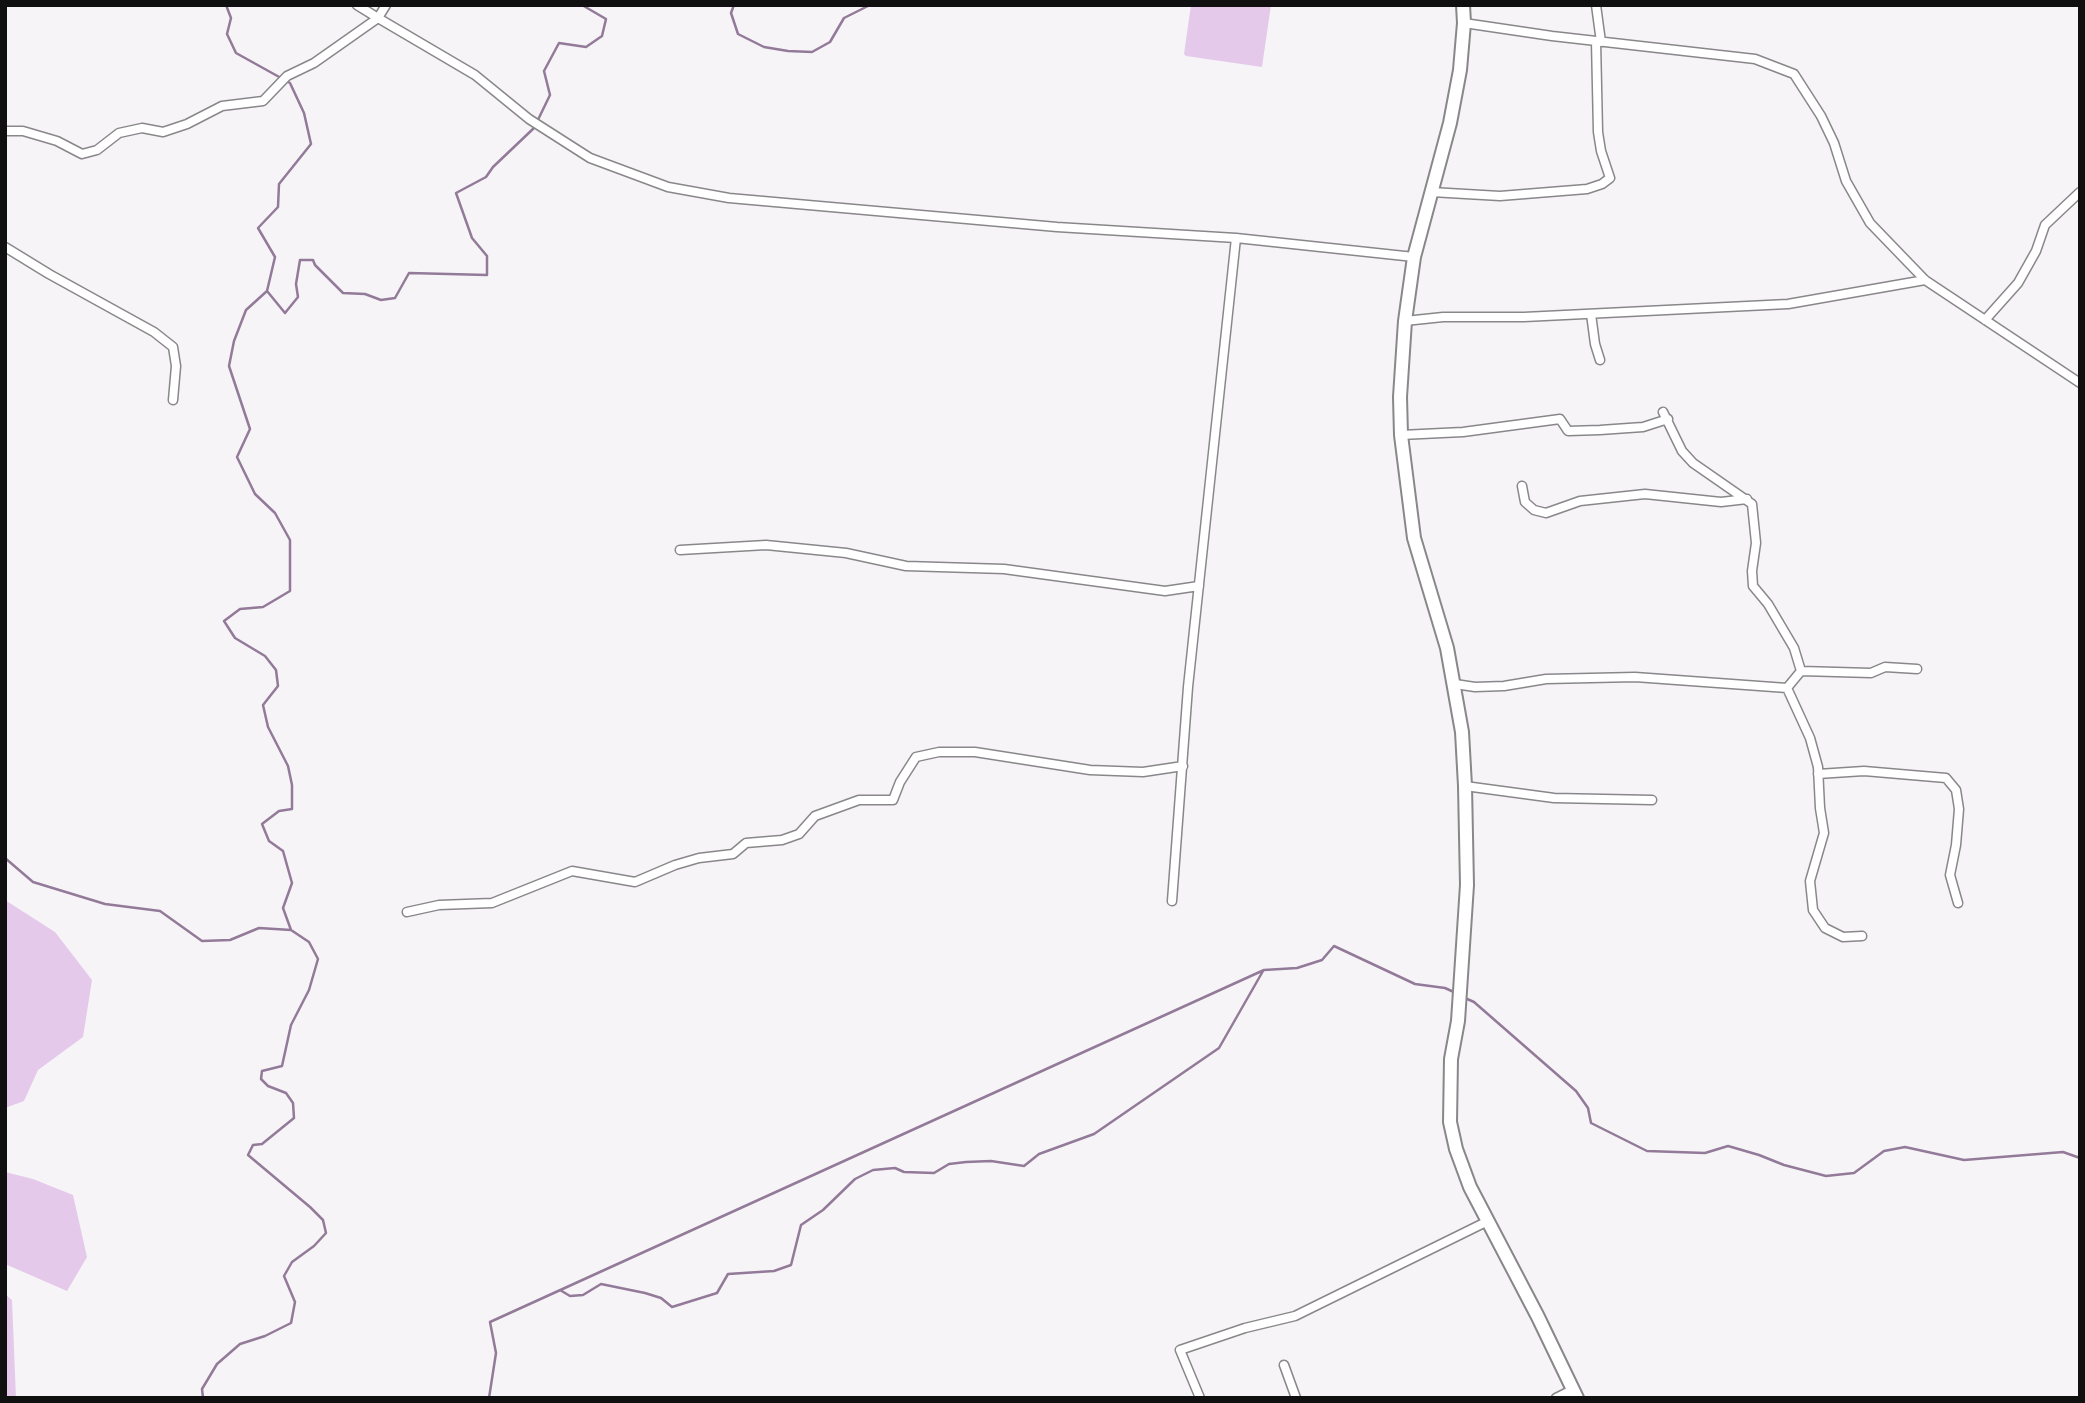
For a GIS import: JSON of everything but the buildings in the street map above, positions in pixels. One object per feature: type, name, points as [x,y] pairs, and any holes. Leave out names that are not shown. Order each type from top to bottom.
[{"type":"main road","points":[[1463,5],[1460,69],[1450,123],[1415,257],[1405,321],[1401,435],[1414,538],[1455,684],[1462,732],[1467,885],[1458,1021],[1451,1059],[1450,1122],[1456,1149],[1470,1187],[1576,1393]]},
{"type":"street","points":[[357,5],[475,75],[528,119],[590,158],[668,187],[729,198],[1057,227],[1236,238],[1415,257]]},
{"type":"street","points":[[5,131],[23,131],[57,141],[82,155],[97,150],[119,133],[142,128],[163,132],[187,124],[222,106],[263,100],[287,76],[314,63],[378,18],[386,5]]},
{"type":"street","points":[[1431,192],[1500,196],[1587,189],[1610,178],[1598,132],[1596,5]]},
{"type":"street","points":[[1464,23],[1755,59],[1794,74],[1821,116],[1834,143],[1846,181],[1870,223],[1925,280],[2080,383]]},
{"type":"street","points":[[1985,320],[2018,283],[2036,251],[2045,225],[2080,192]]},
{"type":"street","points":[[1172,901],[1188,687],[1236,238]]},
{"type":"street","points":[[5,247],[49,275],[154,331],[173,347],[176,366],[173,400]]},
{"type":"street","points":[[1405,321],[1443,317],[1591,314],[1788,304],[1925,280]]},
{"type":"street","points":[[1591,314],[1600,360]]},
{"type":"street","points":[[1401,435],[1463,432],[1560,419],[1568,431],[1643,427],[1666,416],[1682,452],[1693,463],[1752,504],[1756,543],[1753,586],[1768,604],[1794,649],[1801,671]]},
{"type":"street","points":[[1522,486],[1525,502],[1534,510],[1546,513],[1580,501],[1645,494],[1721,502],[1747,499]]},
{"type":"street","points":[[680,550],[766,545],[846,553],[906,566],[1004,569],[1164,591],[1199,586]]},
{"type":"street","points":[[1801,671],[1871,673],[1885,667],[1917,668]]},
{"type":"street","points":[[1787,688],[1801,671]]},
{"type":"street","points":[[1455,684],[1475,687],[1504,686],[1546,679],[1635,677],[1787,688]]},
{"type":"street","points":[[1787,688],[1810,738],[1818,775],[1824,833],[1810,881],[1813,910],[1825,928],[1843,937],[1862,936]]},
{"type":"street","points":[[407,912],[439,905],[492,902],[572,871],[635,882],[699,858],[733,854],[746,843],[782,840],[799,834],[815,816],[859,800],[893,800],[900,782],[916,757],[939,752],[975,752],[1090,770],[1143,772],[1183,766]]},
{"type":"street","points":[[1818,775],[1864,771],[1946,778],[1956,790],[1959,809],[1950,876],[1958,903]]},
{"type":"street","points":[[1465,786],[1554,798],[1652,800]]},
{"type":"street","points":[[1200,1398],[1180,1350],[1245,1328],[1295,1316],[1488,1221]]},
{"type":"street","points":[[1284,1365],[1296,1398]]},
{"type":"street","points":[[1556,1398],[1576,1393]]},
{"type":"shaded area","points":[[1191,5],[1271,5],[1262,67],[1186,56],[1184,54]]},
{"type":"shaded area","points":[[5,900],[55,932],[92,980],[83,1037],[38,1070],[24,1101],[5,1108]]},
{"type":"shaded area","points":[[5,1172],[33,1179],[73,1195],[87,1257],[67,1291],[5,1264]]},
{"type":"shaded area","points":[[5,1294],[12,1300],[16,1398],[5,1398]]},
{"type":"waterway","points":[[203,1398],[202,1389],[217,1364],[240,1344],[265,1336],[291,1323],[295,1302],[284,1276],[292,1262],[314,1246],[326,1233],[323,1220],[248,1155],[253,1145],[262,1144],[294,1118],[293,1103],[286,1093],[268,1086],[261,1079],[262,1071],[282,1066],[291,1025],[309,990],[318,959],[309,942],[291,930],[283,908],[292,883],[283,851],[269,841],[262,824],[279,811],[292,809],[292,785],[288,766],[268,727],[263,705],[278,686],[276,670],[265,656],[235,638],[224,621],[240,609],[263,607],[290,591],[290,540],[275,513],[255,494],[237,457],[250,429],[229,366],[234,341],[246,310],[267,291],[275,257],[258,228],[278,207],[279,184],[311,144],[304,113],[290,83],[236,53],[227,34],[231,18],[226,5]]},
{"type":"waterway","points":[[267,291],[285,313],[298,297],[296,284],[300,260],[313,260],[343,293],[365,294],[381,300],[395,298],[409,273],[487,275],[487,256],[472,238],[456,193],[486,177],[534,128],[550,95],[544,71],[559,43],[586,47],[602,36],[606,19],[582,5]]},
{"type":"waterway","points":[[734,5],[731,13],[738,34],[764,47],[812,52],[830,42],[844,18],[870,5]]},
{"type":"waterway","points":[[5,858],[33,882],[105,904],[160,911],[202,941],[230,940],[259,928],[291,930]]},
{"type":"waterway","points":[[489,1398],[496,1353],[490,1322],[1264,970],[1297,968],[1322,960],[1334,946],[1415,984],[1445,988],[1456,993]]},
{"type":"waterway","points":[[560,1290],[570,1296],[583,1295],[601,1284],[661,1298],[672,1307],[717,1293],[728,1274],[774,1271],[791,1265],[801,1225],[823,1210],[855,1179],[873,1170],[895,1168],[904,1172],[934,1173],[949,1164],[991,1161],[1024,1166],[1039,1154],[1094,1134],[1219,1048],[1263,971]]},
{"type":"waterway","points":[[1465,998],[1474,1002],[1576,1091],[1588,1108],[1591,1123],[1647,1151],[1705,1153],[1728,1146],[1826,1176],[1854,1173],[1884,1151],[1905,1147],[1964,1160],[2063,1152],[2080,1158]]}]
